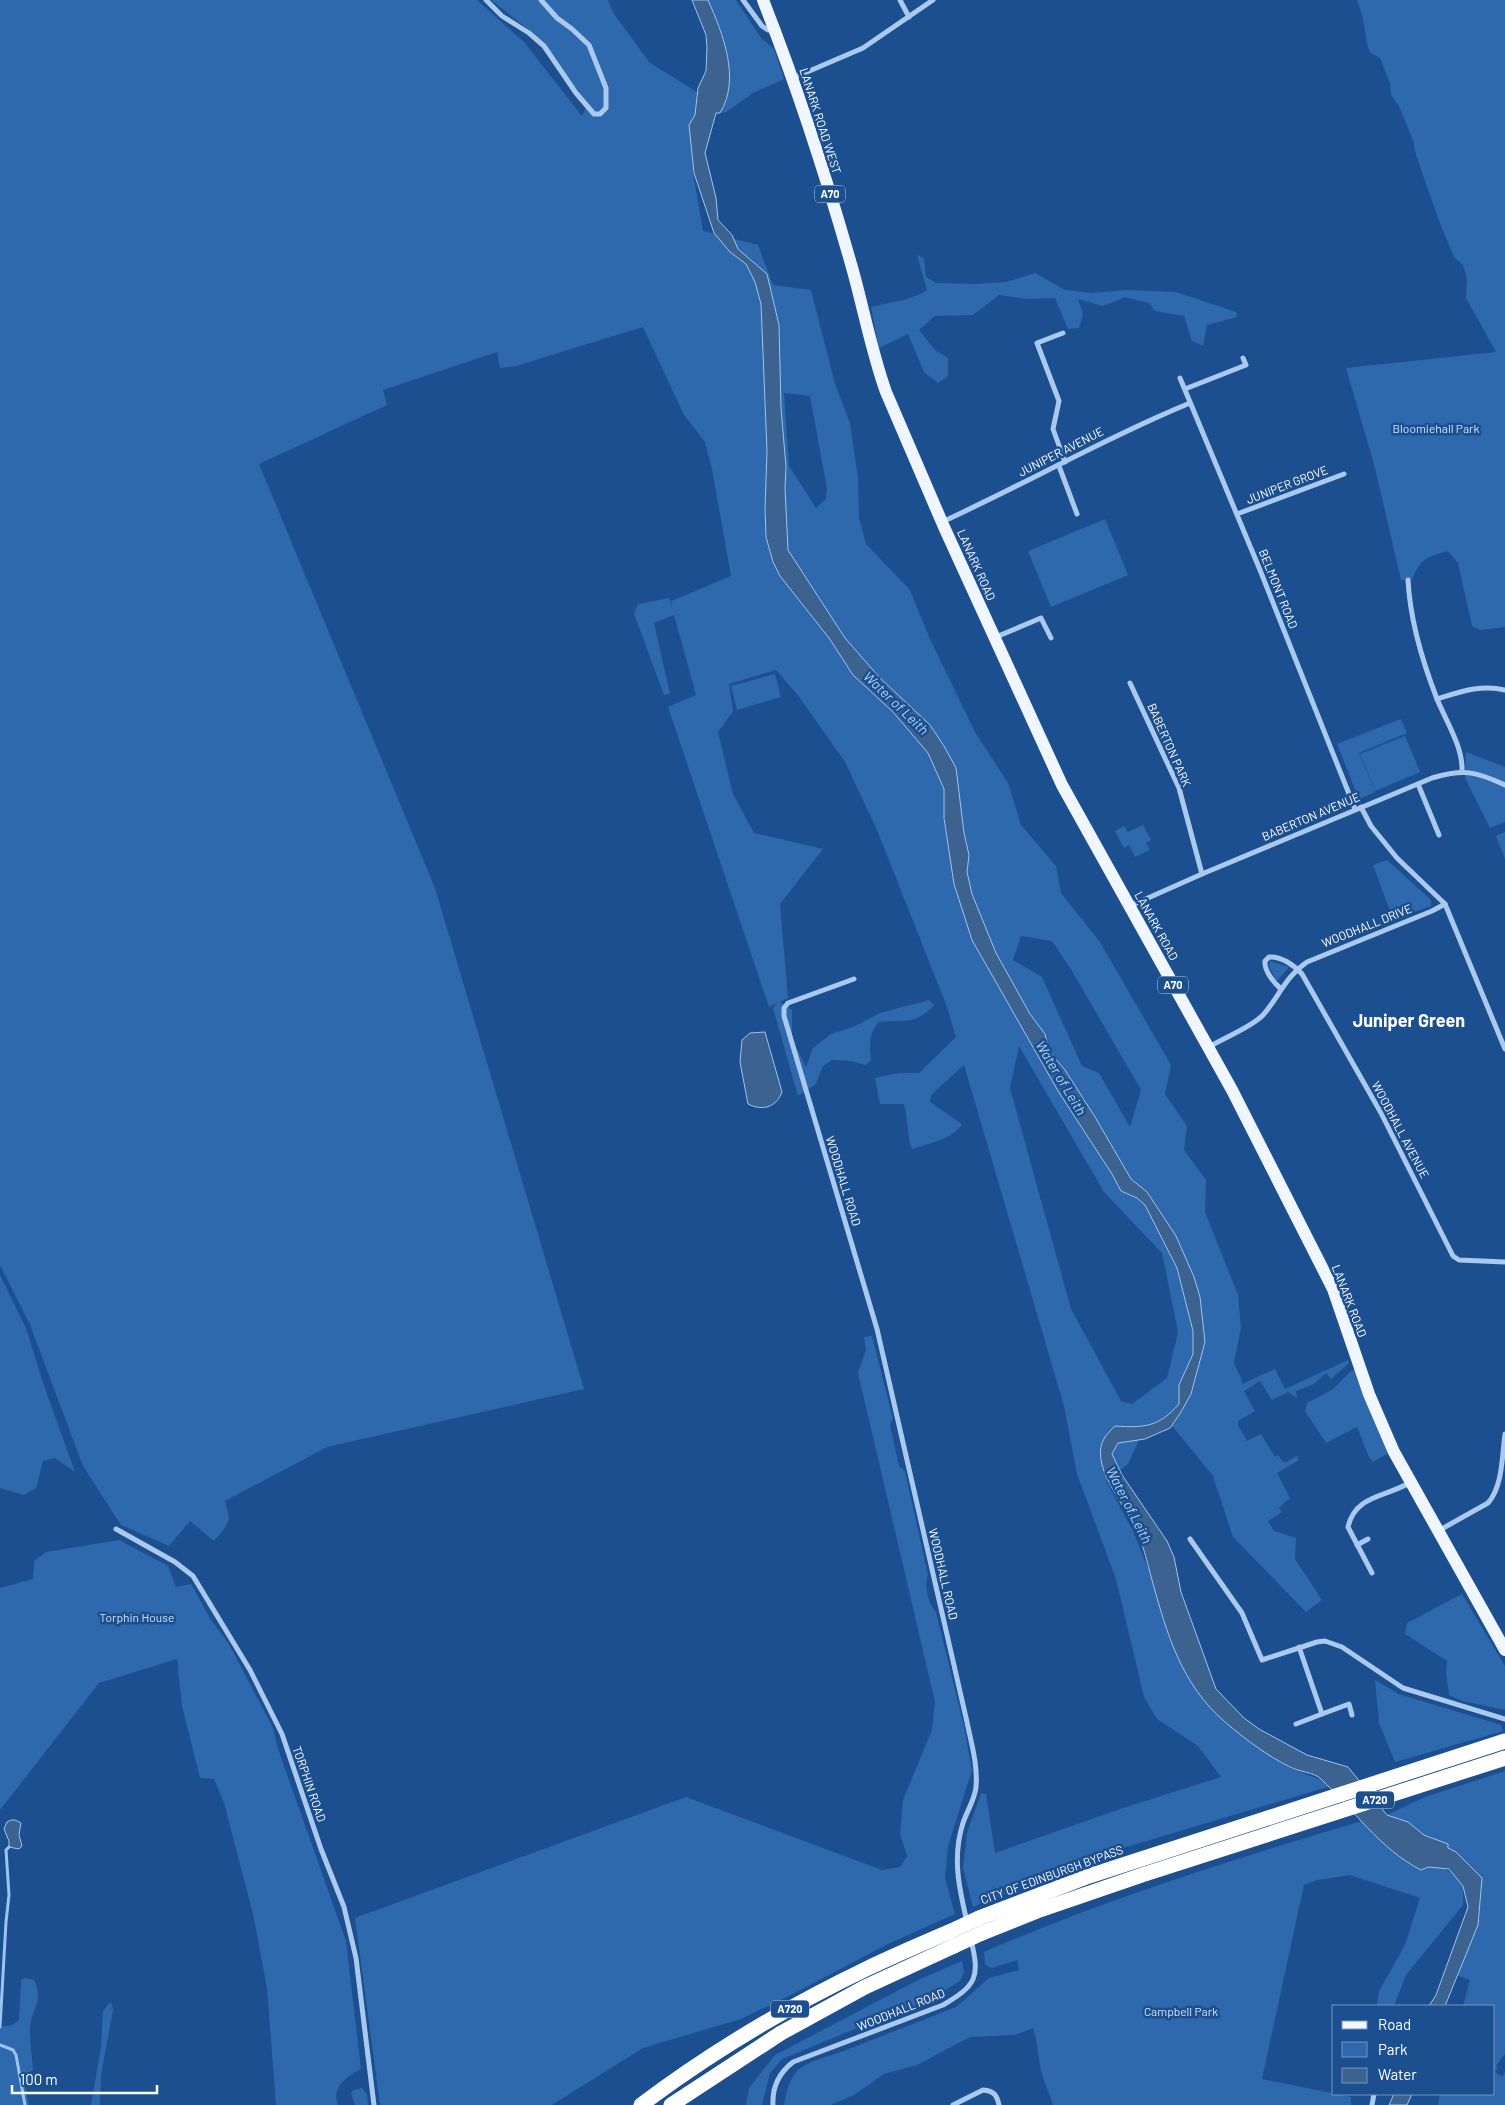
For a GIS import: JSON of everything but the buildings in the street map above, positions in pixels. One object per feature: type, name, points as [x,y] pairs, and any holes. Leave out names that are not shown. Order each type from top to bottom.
[{"type":"highway","name":"CITY OF EDINBURGH BYPASS","points":[[640,2105],[716,2054],[790,2009],[866,1969],[951,1939],[1089,1876],[1505,1741]]},
{"type":"highway","name":"CITY OF EDINBURGH BYPASS","points":[[980,1926],[1064,1902],[1498,1760]]},
{"type":"highway","name":"CITY OF EDINBURGH BYPASS","points":[[671,2105],[735,2062],[796,2025],[951,1939]]},
{"type":"main road","name":"LANARK ROAD WEST","points":[[763,0],[793,78],[863,310]]},
{"type":"main road","name":"LANARK ROAD","points":[[863,310],[886,392],[993,638],[1062,785],[1208,1047],[1332,1289],[1378,1417],[1410,1483],[1505,1650]]},
{"type":"street","points":[[486,0],[502,16],[529,33],[544,46],[576,93],[594,114],[600,114],[606,108],[606,88],[588,45],[572,29],[557,18],[541,0]]},
{"type":"street","points":[[743,0],[765,28],[774,29]]},
{"type":"street","points":[[900,0],[909,17]]},
{"type":"street","points":[[793,78],[863,48],[933,0]]},
{"type":"street","points":[[1063,334],[1037,343],[1059,401],[1052,430],[1065,462]]},
{"type":"street","points":[[1185,390],[1246,365],[1243,358]]},
{"type":"street","name":"BELMONT ROAD","points":[[1180,378],[1237,514],[1355,809]]},
{"type":"street","name":"JUNIPER AVENUE","points":[[942,522],[1059,466],[1111,438],[1190,403]]},
{"type":"street","points":[[1059,466],[1077,514]]},
{"type":"street","name":"JUNIPER GROVE","points":[[1237,514],[1344,474]]},
{"type":"street","points":[[1408,580],[1410,606],[1437,699],[1461,756],[1462,771],[1470,772],[1505,785]]},
{"type":"street","points":[[993,638],[1041,618],[1051,638]]},
{"type":"street","name":"BABERTON PARK","points":[[1130,683],[1179,788],[1202,874]]},
{"type":"street","points":[[1437,699],[1476,688],[1505,690]]},
{"type":"street","name":"BABERTON AVENUE","points":[[1130,906],[1355,809],[1418,784],[1452,772],[1462,771]]},
{"type":"street","points":[[1418,784],[1439,835]]},
{"type":"street","points":[[1361,807],[1371,826],[1397,858],[1445,904],[1505,1049]]},
{"type":"street","name":"WOODHALL DRIVE","points":[[1208,1047],[1262,1016],[1280,988],[1297,968],[1307,962],[1445,904]]},
{"type":"street","points":[[1280,988],[1275,984],[1265,966],[1266,958],[1274,957],[1297,968]]},
{"type":"street","name":"WOODHALL AVENUE","points":[[1297,968],[1381,1113],[1452,1256],[1459,1260],[1505,1262]]},
{"type":"street","name":"WOODHALL ROAD","points":[[773,2105],[772,2097],[778,2079],[783,2070],[793,2062],[943,2006],[959,1996],[968,1987],[977,1970],[957,1877],[957,1854],[960,1837],[976,1785],[976,1770],[967,1722],[877,1329],[784,1016],[784,1008],[788,1003],[854,978]]},
{"type":"street","points":[[1437,1532],[1488,1503],[1493,1498],[1497,1485],[1505,1434]]},
{"type":"street","points":[[1372,1573],[1348,1527],[1350,1519],[1356,1508],[1375,1496],[1397,1490],[1410,1483]]},
{"type":"street","name":"TORPHIN ROAD","points":[[116,1529],[180,1565],[193,1576],[250,1670],[282,1734],[321,1849],[344,1907],[356,1958],[374,2105]]},
{"type":"street","points":[[1190,1539],[1242,1613],[1262,1660],[1317,1642],[1333,1643],[1355,1655],[1402,1688],[1505,1718]]},
{"type":"street","points":[[1358,1545],[1368,1539]]},
{"type":"street","points":[[1299,1647],[1322,1714]]},
{"type":"street","points":[[1296,1724],[1349,1704],[1352,1715]]},
{"type":"street","points":[[953,2105],[983,2090],[989,2090],[997,2096],[999,2105]]},
{"type":"green space","points":[[0,0],[477,0],[524,42],[582,116],[587,104],[550,52],[534,34],[491,0],[608,0],[614,14],[650,63],[697,92],[693,172],[703,231],[758,245],[773,285],[811,290],[835,384],[850,423],[858,478],[859,517],[866,544],[910,590],[929,637],[975,732],[1008,783],[1021,825],[1056,866],[1061,893],[1100,942],[1171,1065],[1165,1094],[1187,1126],[1184,1150],[1206,1180],[1205,1212],[1238,1295],[1241,1328],[1234,1363],[1242,1384],[1275,1369],[1285,1389],[1348,1360],[1349,1363],[1331,1379],[1326,1373],[1314,1384],[1296,1391],[1297,1398],[1288,1392],[1272,1400],[1260,1381],[1244,1391],[1255,1411],[1238,1421],[1238,1425],[1247,1441],[1261,1434],[1275,1457],[1278,1455],[1283,1462],[1297,1456],[1299,1460],[1277,1473],[1290,1498],[1279,1508],[1282,1512],[1268,1521],[1274,1531],[1296,1538],[1295,1559],[1322,1600],[1306,1612],[1233,1537],[1213,1476],[1173,1427],[1139,1440],[1128,1464],[1106,1481],[1133,1531],[1169,1620],[1241,1734],[1290,1768],[1334,1785],[1120,1849],[973,1907],[963,1868],[967,1833],[981,1793],[986,1794],[995,1853],[1123,1808],[1221,1777],[1198,1746],[1157,1719],[1144,1697],[1116,1579],[1077,1474],[1064,1406],[964,1065],[931,1095],[930,1102],[962,1124],[953,1134],[912,1149],[904,1104],[880,1104],[875,1078],[899,1073],[919,1073],[956,1037],[947,1007],[877,830],[845,762],[797,694],[776,670],[729,684],[733,711],[718,732],[733,794],[754,833],[823,849],[780,904],[788,998],[780,1002],[792,1010],[792,1039],[806,1067],[813,1048],[831,1034],[853,1027],[880,1013],[929,1000],[934,1005],[915,1019],[879,1022],[871,1036],[871,1061],[865,1065],[851,1061],[832,1060],[823,1066],[816,1084],[798,1096],[773,1008],[777,1003],[769,1007],[668,707],[696,695],[674,615],[654,623],[670,694],[664,695],[634,614],[638,604],[669,598],[672,607],[671,601],[731,576],[712,469],[705,442],[684,415],[643,327],[516,366],[500,368],[497,352],[383,390],[387,405],[259,464],[435,888],[584,1389],[327,1447],[225,1501],[229,1519],[228,1523],[214,1541],[190,1521],[169,1546],[121,1525],[83,1466],[30,1325],[0,1265]],"holes":[[[784,393],[810,396],[827,489],[826,499],[816,508],[789,466]],[[1021,936],[1052,941],[1072,971],[1141,1090],[1130,1127],[1099,1073],[1082,1066],[1042,977],[1013,960]],[[1019,1046],[1104,1192],[1162,1253],[1178,1332],[1167,1378],[1132,1404],[1121,1401],[1071,1309],[1010,1088]]]},
{"type":"green space","points":[[708,0],[736,0],[761,38],[774,49],[784,79],[753,93],[726,112],[720,113],[726,100],[729,86],[729,71],[724,42]]},
{"type":"green space","name":"Bloomiehall Park","points":[[1357,0],[1505,0],[1505,627],[1480,630],[1472,626],[1458,563],[1448,551],[1435,555],[1422,563],[1412,580],[1401,580],[1375,468],[1346,368],[1496,352],[1466,298],[1467,279],[1463,265],[1454,257],[1439,221],[1415,152],[1414,143],[1399,106],[1391,95],[1390,83],[1380,58],[1371,53],[1368,48],[1362,15]]},
{"type":"green space","points":[[917,255],[924,258],[926,277],[936,283],[978,284],[1006,282],[1035,273],[1065,290],[1091,293],[1127,290],[1176,292],[1236,312],[1237,317],[1207,325],[1203,346],[1192,341],[1184,316],[1155,311],[1149,303],[1125,297],[1103,306],[1078,299],[1083,314],[1079,328],[1068,329],[1055,298],[1027,299],[999,295],[973,315],[935,316],[919,330],[935,350],[948,358],[948,376],[938,383],[924,372],[908,334],[879,348],[871,307],[907,299],[927,290]]},
{"type":"green space","points":[[1105,519],[1128,575],[1051,607],[1028,551]]},
{"type":"green space","points":[[775,674],[781,697],[737,710],[731,686]]},
{"type":"green space","points":[[1401,719],[1407,733],[1359,753],[1375,792],[1359,799],[1337,744]]},
{"type":"green space","points":[[1405,736],[1420,772],[1375,791],[1360,754]]},
{"type":"green space","points":[[1466,752],[1505,767],[1505,822],[1490,828],[1465,778]]},
{"type":"green space","points":[[1143,825],[1151,840],[1146,843],[1150,850],[1135,857],[1129,845],[1124,848],[1115,831],[1124,826],[1128,832]]},
{"type":"green space","points":[[1505,832],[1505,859],[1496,836]]},
{"type":"green space","points":[[1387,860],[1431,900],[1431,906],[1393,919],[1373,865]]},
{"type":"green space","points":[[1270,961],[1289,967],[1277,981],[1269,966]]},
{"type":"green space","points":[[0,1275],[26,1328],[43,1383],[75,1472],[55,1458],[43,1461],[36,1488],[24,1495],[0,1488]]},
{"type":"green space","points":[[872,1336],[893,1419],[890,1425],[899,1466],[905,1471],[928,1575],[926,1585],[928,1595],[936,1612],[964,1726],[972,1770],[948,1846],[945,1878],[955,1914],[886,1945],[741,2019],[643,2048],[552,2105],[380,2105],[355,1918],[686,1797],[882,1870],[900,1867],[907,1856],[900,1834],[903,1800],[932,1730],[935,1702],[858,1373],[866,1350],[864,1337]]},
{"type":"green space","points":[[1359,1369],[1390,1452],[1373,1462],[1369,1457],[1357,1427],[1326,1443],[1305,1411],[1307,1403],[1332,1390],[1351,1371]]},
{"type":"green space","name":"Torphin House","points":[[119,1540],[168,1566],[176,1587],[191,1584],[211,1620],[229,1644],[273,1728],[278,1749],[346,1941],[361,2069],[342,2083],[337,2093],[338,2105],[276,2105],[267,1988],[253,1914],[224,1803],[214,1779],[200,1778],[182,1706],[177,1659],[99,1683],[0,1810],[0,1588],[33,1579],[34,1561],[46,1552]]},
{"type":"green space","points":[[1462,1594],[1505,1666],[1505,1710],[1462,1701],[1449,1695],[1446,1673],[1447,1661],[1405,1634],[1407,1623]]},
{"type":"green space","points":[[1375,1680],[1399,1694],[1501,1725],[1503,1731],[1395,1762],[1379,1723]]},
{"type":"green space","points":[[1505,1771],[1505,2054],[1496,2066],[1498,2068],[1495,2072],[1495,2005],[1463,2005],[1470,1980],[1457,1975],[1478,1925],[1482,1878],[1432,1837],[1424,1835],[1408,1822],[1387,1815],[1425,1797]]},
{"type":"green space","name":"Campbell Park","points":[[1362,1821],[1404,1860],[1421,1870],[1428,1867],[1440,1867],[1453,1873],[1463,1886],[1463,1905],[1406,1975],[1394,2005],[1377,2005],[1379,1991],[1405,1945],[1420,1898],[1350,1875],[1317,1880],[1304,1885],[1262,2079],[1332,2093],[1332,2095],[1351,2097],[1351,2105],[1053,2105],[1041,2071],[1033,2028],[1015,2035],[970,2037],[917,2065],[884,2074],[854,2095],[831,2105],[784,2105],[792,2079],[797,2071],[806,2065],[956,2007],[989,1978],[1019,1970],[1017,1960],[992,1968],[985,1965],[984,1952],[1123,1897]]},
{"type":"green space","points":[[962,1961],[964,1972],[960,1981],[913,2010],[862,2026],[782,2059],[770,2073],[762,2105],[746,2105],[749,2088],[775,2055],[920,1979]]},
{"type":"green space","points":[[25,1978],[34,1980],[38,1994],[30,2030],[33,2070],[23,2076],[29,2105],[0,2105],[0,2027],[12,2025],[19,2020],[21,1980]]},
{"type":"green space","points":[[110,2002],[113,2011],[101,2074],[100,2105],[91,2105],[101,2047],[103,2011]]},
{"type":"green space","points":[[1495,2072],[1502,2077],[1505,2072],[1505,2105],[1438,2105],[1440,2095],[1495,2095]]},
{"type":"green space","points":[[362,2088],[367,2094],[368,2105],[355,2105],[351,2093],[353,2090]]},
{"type":"water","name":"Water of Leith","points":[[692,0],[708,0],[728,56],[729,86],[726,100],[720,113],[716,113],[705,153],[716,198],[718,220],[732,235],[738,249],[767,274],[779,325],[788,550],[845,638],[879,677],[930,725],[944,746],[956,768],[964,833],[969,855],[967,872],[972,894],[996,953],[1030,1014],[1045,1034],[1049,1051],[1065,1070],[1131,1179],[1147,1192],[1176,1236],[1194,1277],[1200,1297],[1205,1342],[1191,1394],[1181,1412],[1170,1428],[1145,1439],[1118,1443],[1112,1454],[1122,1475],[1167,1541],[1174,1557],[1181,1592],[1216,1689],[1244,1718],[1259,1729],[1307,1755],[1348,1767],[1387,1815],[1408,1822],[1424,1835],[1448,1844],[1448,1848],[1456,1852],[1482,1878],[1478,1925],[1445,2005],[1430,2005],[1436,1995],[1468,1907],[1463,1886],[1449,1869],[1428,1867],[1421,1870],[1406,1861],[1380,1840],[1321,1779],[1290,1767],[1264,1752],[1225,1722],[1210,1707],[1197,1691],[1178,1657],[1170,1639],[1138,1532],[1104,1471],[1101,1447],[1105,1437],[1115,1426],[1134,1427],[1158,1422],[1172,1412],[1179,1404],[1179,1385],[1193,1354],[1193,1331],[1177,1268],[1145,1205],[1137,1198],[1121,1191],[1058,1091],[972,940],[954,884],[944,818],[944,789],[928,753],[893,712],[853,675],[829,638],[780,576],[773,562],[766,537],[767,451],[761,304],[755,282],[746,264],[730,252],[714,233],[694,173],[689,125],[695,115],[698,88],[706,71],[706,35]]},
{"type":"water","points":[[765,1032],[782,1092],[772,1105],[758,1107],[748,1104],[740,1062],[742,1040],[750,1033]]},
{"type":"water","points":[[11,1820],[21,1823],[19,1835],[22,1846],[19,1849],[9,1847],[9,1841],[4,1829],[7,1822]]},
{"type":"water","points":[[1394,2095],[1412,2095],[1407,2105],[1389,2105]]},
{"type":"waterway","points":[[0,2027],[9,1895],[6,1850],[9,1847]]},
{"type":"waterway","points":[[0,2045],[13,2050],[16,2055],[25,2105]]},
{"type":"district","name":"Juniper Green","points":[[1409,1021]]}]
